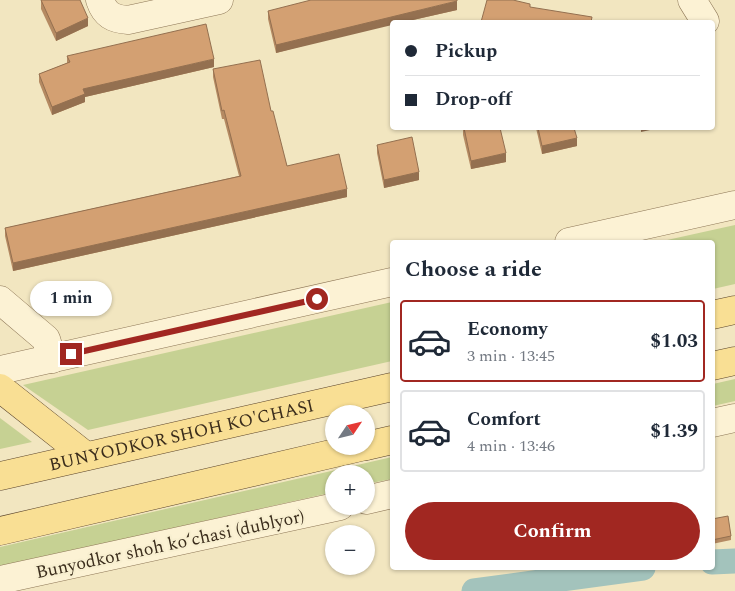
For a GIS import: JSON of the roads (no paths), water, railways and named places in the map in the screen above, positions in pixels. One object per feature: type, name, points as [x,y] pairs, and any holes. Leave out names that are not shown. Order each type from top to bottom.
[{"type":"main road","points":[[715,314],[735,310]]},
{"type":"main road","points":[[715,365],[735,361]]},
{"type":"main road","name":"BUNYODKOR SHOH KO'CHASI","points":[[0,476],[390,387]]},
{"type":"main road","points":[[0,388],[86,456]]},
{"type":"main road","points":[[375,444],[390,440]]},
{"type":"main road","points":[[0,531],[327,455]]},
{"type":"street","points":[[100,0],[104,10],[114,19],[128,20],[219,0]]},
{"type":"street","points":[[578,240],[735,205]]},
{"type":"street","points":[[0,370],[390,282]]},
{"type":"street","points":[[0,300],[46,339],[52,359]]},
{"type":"street","points":[[715,422],[735,418]]},
{"type":"street","points":[[375,498],[390,494]]},
{"type":"street","name":"Bunyodkor shoh koʻchasi (dublyor)","points":[[0,580],[325,509]]},
{"type":"waterway","points":[[715,562],[735,561]]},
{"type":"waterway","points":[[474,591],[628,570]]}]
